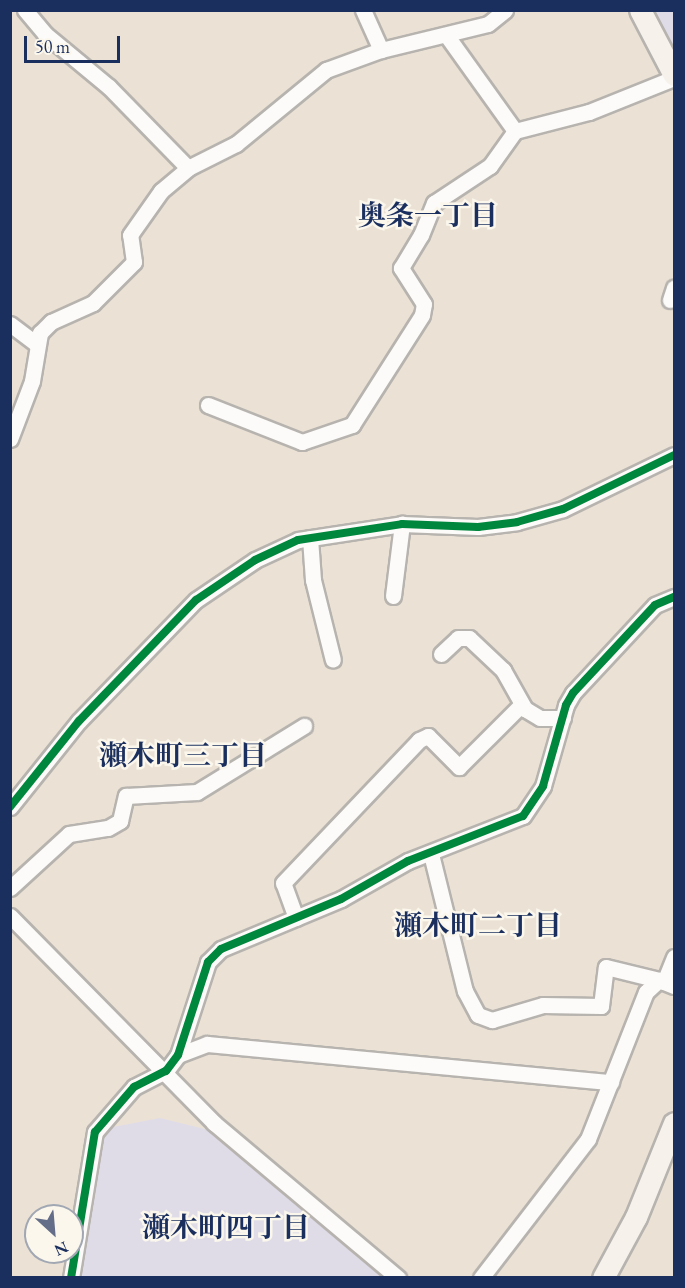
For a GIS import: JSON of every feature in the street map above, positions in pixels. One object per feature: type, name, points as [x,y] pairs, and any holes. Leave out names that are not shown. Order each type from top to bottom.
[{"type":"street","points":[[25,10],[45,34],[109,87],[188,168]]},
{"type":"street","points":[[363,10],[381,50]]},
{"type":"street","points":[[10,439],[32,381],[40,333],[51,322],[93,303],[134,262],[130,235],[161,191],[188,168],[236,144],[326,70],[381,50],[447,36],[505,10]]},
{"type":"street","points":[[208,405],[302,442],[352,425],[422,315],[424,304],[401,268],[421,235],[428,212],[434,203],[490,166],[515,131],[588,112],[675,77],[640,10]]},
{"type":"street","points":[[447,36],[515,131]]},
{"type":"street","points":[[10,324],[37,344]]},
{"type":"street","points":[[10,807],[79,721],[196,600],[255,560],[310,538],[402,524],[478,527],[517,522],[563,509],[675,455]]},
{"type":"street","points":[[393,596],[402,524]]},
{"type":"street","points":[[310,538],[313,580],[333,660]]},
{"type":"street","points":[[71,1278],[95,1132],[135,1087],[166,1071],[178,1055],[208,962],[221,949],[350,894],[408,861],[516,820],[528,811],[543,786],[563,718],[573,693],[655,605],[675,597]]},
{"type":"street","points":[[441,654],[458,638],[470,638],[503,670],[520,705],[540,718],[563,718]]},
{"type":"street","points":[[296,918],[283,883],[419,740],[428,736],[459,767],[520,705]]},
{"type":"street","points":[[10,888],[69,834],[108,828],[120,821],[126,796],[197,792],[304,726]]},
{"type":"street","points":[[431,854],[465,991],[478,1015],[492,1020],[543,1005],[601,1006],[606,968],[666,983]]},
{"type":"street","points":[[10,916],[166,1071],[214,1123],[398,1278]]},
{"type":"street","points":[[481,1278],[588,1139],[646,992],[666,983],[675,957]]},
{"type":"street","points":[[178,1055],[207,1044],[611,1082]]},
{"type":"street","points":[[603,1278],[636,1217],[675,1123]]},
{"type":"shaded area","points":[[655,11],[674,11],[674,48]]},
{"type":"shaded area","points":[[160,1118],[229,1135],[401,1278],[70,1278],[72,1264],[84,1264],[82,1204],[87,1177],[108,1128]]},
{"type":"cycle path","points":[[10,807],[79,721],[196,600],[255,560],[298,540],[402,524],[478,527],[517,522],[563,509],[674,455]]},
{"type":"cycle path","points":[[71,1278],[95,1132],[134,1087],[166,1071],[178,1055],[208,962],[221,949],[341,899],[408,861],[523,816],[543,786],[566,705],[573,693],[655,605],[674,597]]},
{"type":"district","name":"奥条一丁目","points":[[428,215]]},
{"type":"district","name":"瀬木町三丁目","points":[[183,755]]},
{"type":"district","name":"瀬木町二丁目","points":[[478,925]]},
{"type":"district","name":"瀬木町四丁目","points":[[226,1227]]}]
